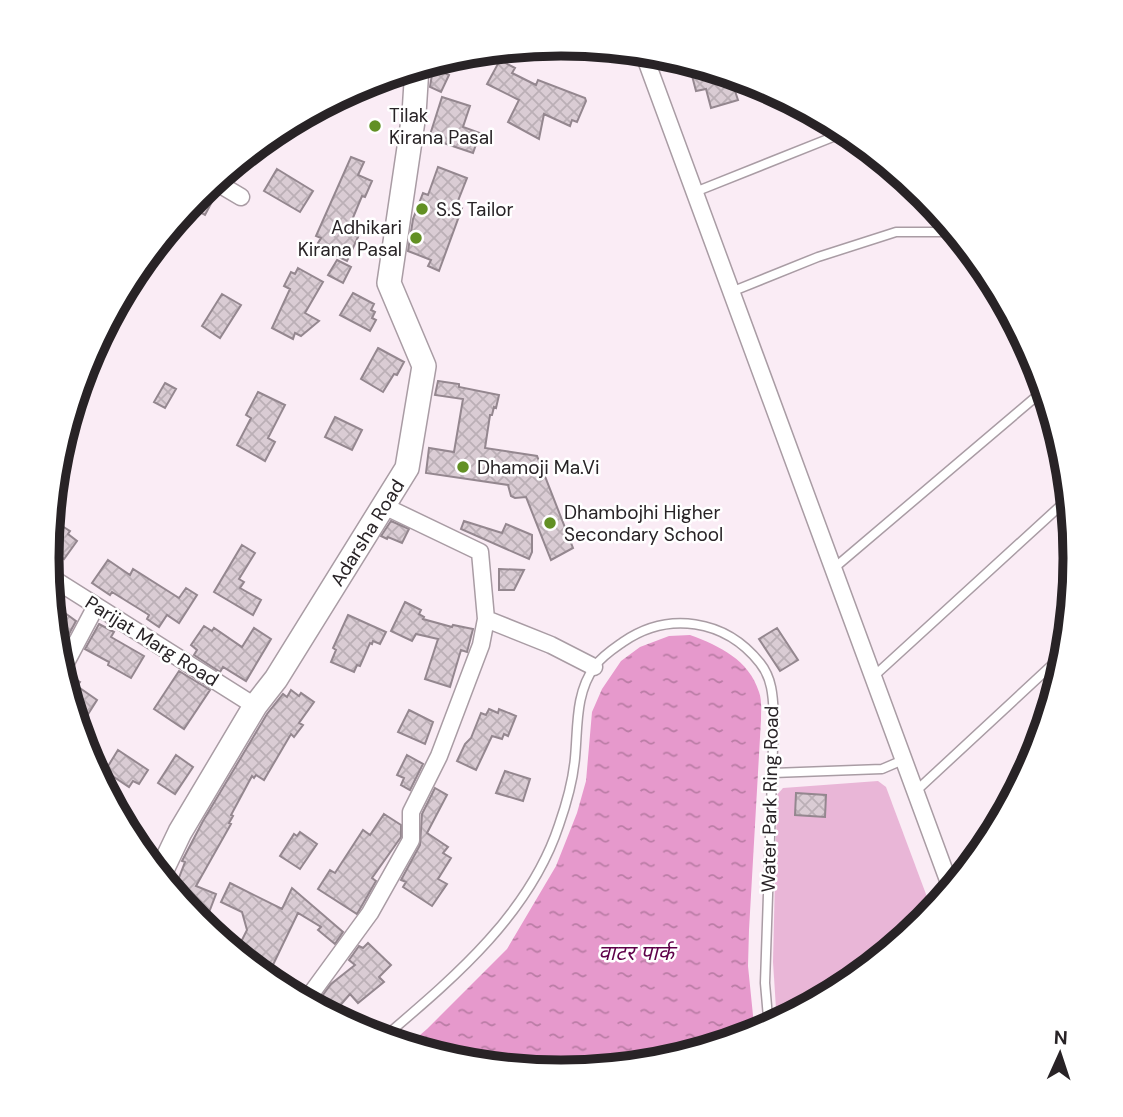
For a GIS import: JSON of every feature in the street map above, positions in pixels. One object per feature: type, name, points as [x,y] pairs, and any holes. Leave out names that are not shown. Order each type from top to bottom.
[{"type":"main road","name":"Adarsha Road","points":[[164,865],[180,832],[254,706],[276,679],[407,468],[424,366],[389,282],[414,114],[416,78]]},
{"type":"street","points":[[647,64],[948,879]]},
{"type":"street","points":[[224,187],[241,197]]},
{"type":"street","points":[[311,994],[370,913],[411,840],[411,812],[439,755],[481,645],[486,619],[480,552],[384,506]]},
{"type":"street","name":"Parijat Marg Road","points":[[60,583],[254,706]]},
{"type":"street","points":[[69,657],[96,606]]},
{"type":"street","points":[[486,619],[551,645],[594,667]]},
{"type":"lane","points":[[695,192],[834,137]]},
{"type":"lane","points":[[732,292],[818,257],[896,232],[943,232]]},
{"type":"lane","points":[[833,569],[1037,396]]},
{"type":"lane","points":[[873,677],[1061,505]]},
{"type":"lane","name":"Water Park Ring Road","points":[[391,1031],[444,986],[495,934],[542,864],[559,826],[575,761],[577,715],[582,694],[594,667],[610,651],[638,632],[662,624],[684,621],[719,632],[739,645],[760,663],[771,684],[775,718],[765,983],[768,1016]]},
{"type":"lane","points":[[916,791],[1052,665]]},
{"type":"lane","points":[[773,773],[881,769],[903,760]]},
{"type":"shaded area","points":[[878,781],[886,787],[929,901],[893,936],[841,976],[776,1013],[773,962],[777,795],[783,788]]},
{"type":"water","name":"वाटर पार्क","points":[[690,635],[722,649],[748,671],[761,698],[748,966],[754,1023],[692,1044],[627,1057],[594,1060],[496,1057],[415,1039],[507,949],[556,866],[577,813],[586,781],[592,712],[602,689],[621,661],[640,647],[669,636]]},
{"type":"building","points":[[500,60],[515,68],[512,73],[536,85],[538,80],[585,98],[577,122],[572,120],[570,126],[544,114],[539,139],[508,122],[519,100],[487,84]]},
{"type":"building","points":[[440,71],[449,75],[441,92],[430,87],[432,73]]},
{"type":"building","points":[[691,73],[741,89],[735,91],[738,100],[711,108],[706,89],[696,91]]},
{"type":"building","points":[[442,97],[470,106],[463,127],[480,133],[473,153],[429,138]]},
{"type":"building","points":[[351,157],[364,162],[358,175],[372,181],[365,197],[362,196],[347,232],[358,237],[347,261],[322,249],[323,246],[318,243],[321,238],[316,236]]},
{"type":"building","points":[[438,167],[467,178],[456,206],[462,208],[439,271],[428,266],[431,260],[408,251],[413,219],[423,193],[428,195]]},
{"type":"building","points":[[277,169],[313,191],[300,212],[264,191]]},
{"type":"building","points":[[216,194],[216,194],[205,215],[198,211]]},
{"type":"building","points":[[337,260],[351,267],[343,283],[328,275]]},
{"type":"building","points":[[298,268],[323,282],[305,313],[319,321],[301,336],[295,333],[293,339],[272,328],[290,289],[284,286],[291,272],[295,274]]},
{"type":"building","points":[[353,293],[374,304],[371,310],[375,312],[372,318],[376,320],[370,331],[340,315]]},
{"type":"building","points":[[222,294],[241,305],[220,338],[202,326]]},
{"type":"building","points":[[378,348],[404,362],[383,392],[361,379]]},
{"type":"building","name":"Dhambojhi Higher Secondary School","points":[[438,381],[499,395],[496,408],[494,407],[490,415],[485,448],[537,456],[573,548],[551,560],[526,497],[511,496],[508,485],[426,473],[429,448],[454,452],[463,399],[435,395]]},
{"type":"building","points":[[165,383],[176,389],[165,408],[154,402]]},
{"type":"building","points":[[258,392],[285,405],[268,438],[275,442],[265,461],[237,445],[251,418],[246,415]]},
{"type":"building","points":[[335,417],[362,430],[352,450],[325,437]]},
{"type":"building","points":[[391,521],[409,529],[402,543],[381,536]]},
{"type":"building","points":[[464,521],[502,533],[506,524],[532,535],[532,552],[529,559],[461,529]]},
{"type":"building","points":[[60,525],[70,531],[68,534],[77,541],[64,559],[59,555]]},
{"type":"building","points":[[242,545],[255,553],[239,579],[244,582],[240,588],[261,600],[253,615],[214,592]]},
{"type":"building","points":[[108,560],[130,575],[133,569],[179,598],[186,588],[197,595],[179,623],[167,615],[159,627],[147,619],[149,615],[92,583]]},
{"type":"building","points":[[499,569],[524,570],[514,590],[499,590]]},
{"type":"building","points":[[405,602],[421,610],[419,614],[423,619],[452,627],[473,629],[467,652],[461,650],[450,687],[425,679],[438,639],[416,634],[412,641],[391,631]]},
{"type":"building","points":[[62,611],[76,621],[66,640]]},
{"type":"building","points":[[348,615],[386,632],[380,644],[373,641],[370,643],[360,666],[357,665],[354,672],[331,662],[336,650],[333,648]]},
{"type":"building","points":[[99,624],[114,632],[111,637],[144,656],[131,678],[85,649]]},
{"type":"building","points":[[204,626],[212,631],[214,628],[242,647],[254,628],[271,639],[246,681],[223,667],[220,672],[194,655],[197,650],[191,645]]},
{"type":"building","points":[[777,628],[798,660],[780,671],[759,639]]},
{"type":"building","points":[[179,671],[210,690],[184,729],[154,709]]},
{"type":"building","points":[[74,678],[80,682],[77,686],[97,700],[85,718]]},
{"type":"building","points":[[291,690],[314,702],[299,723],[303,725],[294,737],[291,734],[264,780],[256,775],[254,778],[252,776],[231,815],[231,824],[196,886],[216,894],[208,915],[177,882],[185,862],[182,861],[267,714],[283,694],[287,697]]},
{"type":"building","points":[[489,709],[498,713],[499,709],[516,716],[508,736],[504,734],[502,739],[492,736],[476,770],[457,761],[471,738],[481,713],[486,715]]},
{"type":"building","points":[[409,710],[433,722],[425,744],[398,732]]},
{"type":"building","points":[[118,750],[148,770],[139,784],[133,781],[129,787],[106,770]]},
{"type":"building","points":[[176,755],[193,767],[175,794],[158,783]]},
{"type":"building","points":[[407,755],[423,764],[410,790],[401,785],[404,778],[397,775]]},
{"type":"building","points":[[505,771],[530,779],[523,801],[496,793]]},
{"type":"building","points":[[435,788],[447,795],[427,833],[448,847],[443,853],[451,858],[438,879],[447,884],[432,906],[403,887],[406,882],[401,880],[420,845],[422,814]]},
{"type":"building","points":[[796,793],[826,795],[825,817],[795,815]]},
{"type":"building","points":[[384,814],[401,825],[401,837],[372,878],[376,881],[357,914],[318,889],[330,870],[335,873],[363,830],[370,835]]},
{"type":"building","points":[[300,832],[317,844],[300,869],[280,856],[294,834],[297,836]]},
{"type":"building","points":[[230,883],[282,909],[292,888],[343,932],[335,944],[318,930],[321,927],[298,913],[271,968],[240,944],[247,930],[242,912],[221,902]]},
{"type":"building","points":[[368,943],[391,965],[379,977],[384,982],[358,1003],[350,994],[338,1008],[320,999],[331,984],[355,965],[349,960],[359,946],[363,948]]},
{"type":"place","name":"Tilak Kirana Pasal","points":[[375,126]]},
{"type":"place","name":"S.S Tailor","points":[[422,209]]},
{"type":"place","name":"Adhikari Kirana Pasal","points":[[416,238]]},
{"type":"place","name":"Dhamoji Ma.Vi","points":[[463,467]]},
{"type":"place","name":"Dhambojhi Higher Secondary School","points":[[550,523]]}]
